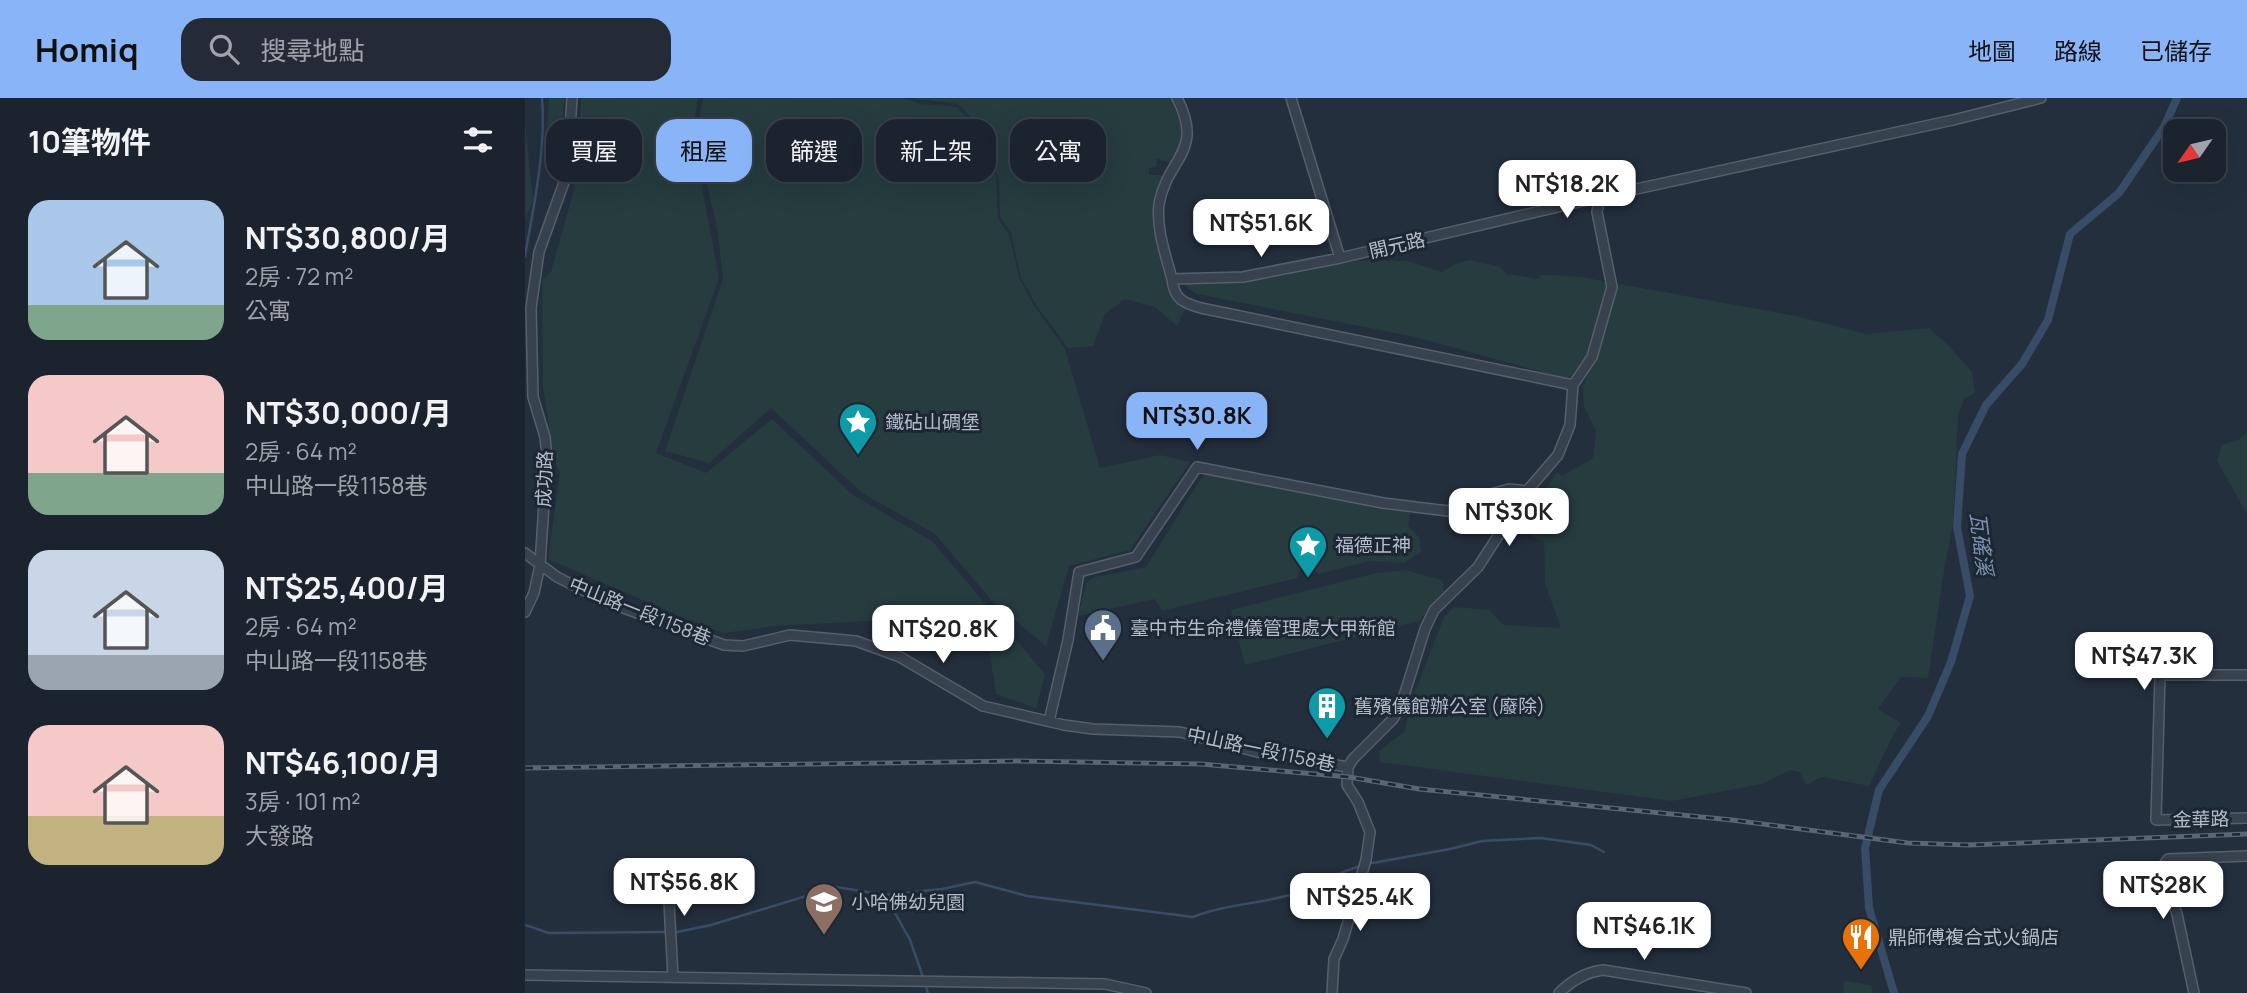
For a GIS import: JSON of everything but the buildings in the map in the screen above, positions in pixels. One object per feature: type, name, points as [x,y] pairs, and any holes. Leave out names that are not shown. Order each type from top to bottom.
[{"type":"street","name":"成功路","points":[[525,612],[534,593],[540,565],[547,457],[545,437],[533,397],[531,308],[539,252],[567,174],[572,98]]},
{"type":"street","points":[[1177,98],[1188,121],[1188,138],[1161,196],[1159,222],[1174,292],[1186,304],[1573,385]]},
{"type":"street","points":[[1291,98],[1340,258]]},
{"type":"street","name":"開元路","points":[[1172,279],[1243,277],[1340,258],[2041,98]]},
{"type":"street","name":"中山路一段1158巷","points":[[1332,993],[1334,959],[1343,939],[1364,865],[1370,832],[1358,802],[1347,785],[1348,767],[1393,719],[1401,705],[1425,629],[1434,610],[1478,567],[1527,491],[1558,454],[1570,425],[1573,385],[1592,357],[1612,286],[1597,212],[1599,202],[1609,195]]},
{"type":"street","points":[[1049,721],[1068,640],[1079,572],[1136,557],[1197,467],[1383,503],[1448,511],[1472,499],[1509,489],[1527,491]]},
{"type":"street","name":"中山路一段1158巷","points":[[525,553],[540,565],[605,601],[724,646],[743,646],[790,635],[856,641],[900,657],[983,706],[1093,729],[1181,732],[1265,754],[1348,767]]},
{"type":"street","name":"金華路","points":[[2247,675],[2159,675],[2156,820],[2247,818]]},
{"type":"street","points":[[2194,993],[2177,914],[2163,874],[2163,866],[2168,859],[2247,856]]},
{"type":"street","points":[[660,864],[669,903],[673,977]]},
{"type":"street","points":[[1559,993],[1577,979],[1603,970],[1746,993]]},
{"type":"street","points":[[525,975],[1105,984],[1146,993]]},
{"type":"green space","points":[[549,98],[564,98],[563,119],[548,119]]},
{"type":"green space","points":[[581,98],[698,98],[694,119],[656,119],[656,182],[701,182],[719,278],[656,453],[706,473],[772,419],[853,495],[932,541],[1045,674],[1036,708],[996,694],[984,615],[775,626],[724,633],[548,559],[560,474],[554,459],[543,387],[542,280],[551,272],[575,182],[642,182],[642,119],[580,119]]},
{"type":"green space","points":[[703,98],[903,98],[921,104],[957,107],[968,119],[876,119],[876,182],[996,182],[996,177],[998,219],[1009,234],[1019,277],[1033,304],[1065,349],[1100,468],[1160,455],[1190,462],[1130,550],[1069,566],[1046,646],[994,603],[935,534],[862,493],[771,408],[709,463],[665,451],[723,279],[718,233],[706,182],[752,182],[752,119],[699,119]]},
{"type":"green space","points":[[912,98],[1178,98],[1184,123],[1172,164],[1157,158],[1156,167],[1149,168],[1149,175],[1161,175],[1166,182],[1158,205],[1175,282],[1183,298],[1263,323],[1185,309],[1177,326],[1155,307],[1125,299],[1105,314],[1093,346],[1068,348],[1036,305],[1021,278],[1011,233],[1000,217],[999,179],[996,172],[996,119],[972,119],[958,104]]},
{"type":"green space","points":[[525,123],[533,200],[525,220]]},
{"type":"green space","points":[[1353,260],[1407,261],[1442,272],[1455,264],[1470,260],[1500,267],[1507,274],[1538,279],[1541,275],[1568,276],[1611,283],[1590,352],[1568,379],[1415,337],[1197,294],[1185,285],[1185,278]]},
{"type":"green space","points":[[1619,284],[1796,316],[1867,334],[1929,328],[1972,372],[1975,393],[1964,399],[1958,416],[1953,523],[1928,678],[1901,677],[1878,709],[1901,723],[1869,786],[1822,777],[1806,785],[1800,772],[1791,770],[1762,784],[1672,801],[1380,762],[1379,751],[1404,732],[1414,694],[1444,617],[1454,607],[1490,610],[1503,625],[1561,628],[1545,584],[1544,541],[1533,537],[1525,529],[1533,515],[1545,517],[1552,513],[1553,508],[1548,503],[1538,501],[1557,472],[1562,476],[1593,458],[1596,432],[1584,406],[1583,387]]},
{"type":"green space","points":[[2247,432],[2247,514],[2217,461],[2222,445],[2240,439]]},
{"type":"green space","points":[[1205,474],[1410,512],[1408,526],[1419,537],[1421,552],[1404,563],[1370,561],[1318,574],[1305,568],[1300,570],[1297,578],[1162,611],[1155,599],[1078,616],[1086,583],[1095,577],[1146,567],[1196,486]]},
{"type":"green space","points":[[1405,570],[1442,580],[1444,592],[1419,621],[1245,665],[1231,610],[1376,573]]},
{"type":"green space","points":[[1844,981],[1871,985],[1873,993],[1843,993]]},
{"type":"waterway","points":[[525,256],[541,158],[542,98]]},
{"type":"waterway","name":"瓦磘溪","points":[[1894,993],[1869,908],[1865,848],[1879,790],[1928,716],[1951,662],[1970,596],[1957,527],[1962,454],[1986,405],[2022,364],[2048,320],[2070,234],[2119,193],[2164,127],[2177,98]]},
{"type":"waterway","points":[[1367,864],[1482,841],[1541,838],[1591,845],[1604,852]]},
{"type":"waterway","points":[[677,932],[711,925],[836,887],[885,895],[942,889],[975,882],[1027,896],[1193,917],[1300,892],[1361,866]]},
{"type":"waterway","points":[[885,895],[910,940],[923,977]]},
{"type":"waterway","points":[[525,925],[549,933],[664,932]]},
{"type":"waterway","points":[[925,983],[928,993]]},
{"type":"railway","points":[[525,768],[1018,761],[1201,764],[1349,777],[1419,789],[1732,820],[1908,843],[1969,845],[2247,834]]},
{"type":"place","name":"鐵砧山碉堡","points":[[858,456]]},
{"type":"place","name":"福德正神","points":[[1308,579]]},
{"type":"place","name":"臺中市生命禮儀管理處大甲新館","points":[[1103,662]]},
{"type":"place","name":"舊殯儀館辦公室 (廢除)","points":[[1327,740]]},
{"type":"place","name":"小哈佛幼兒園","points":[[824,936]]},
{"type":"place","name":"鼎師傅複合式火鍋店","points":[[1861,971]]}]
